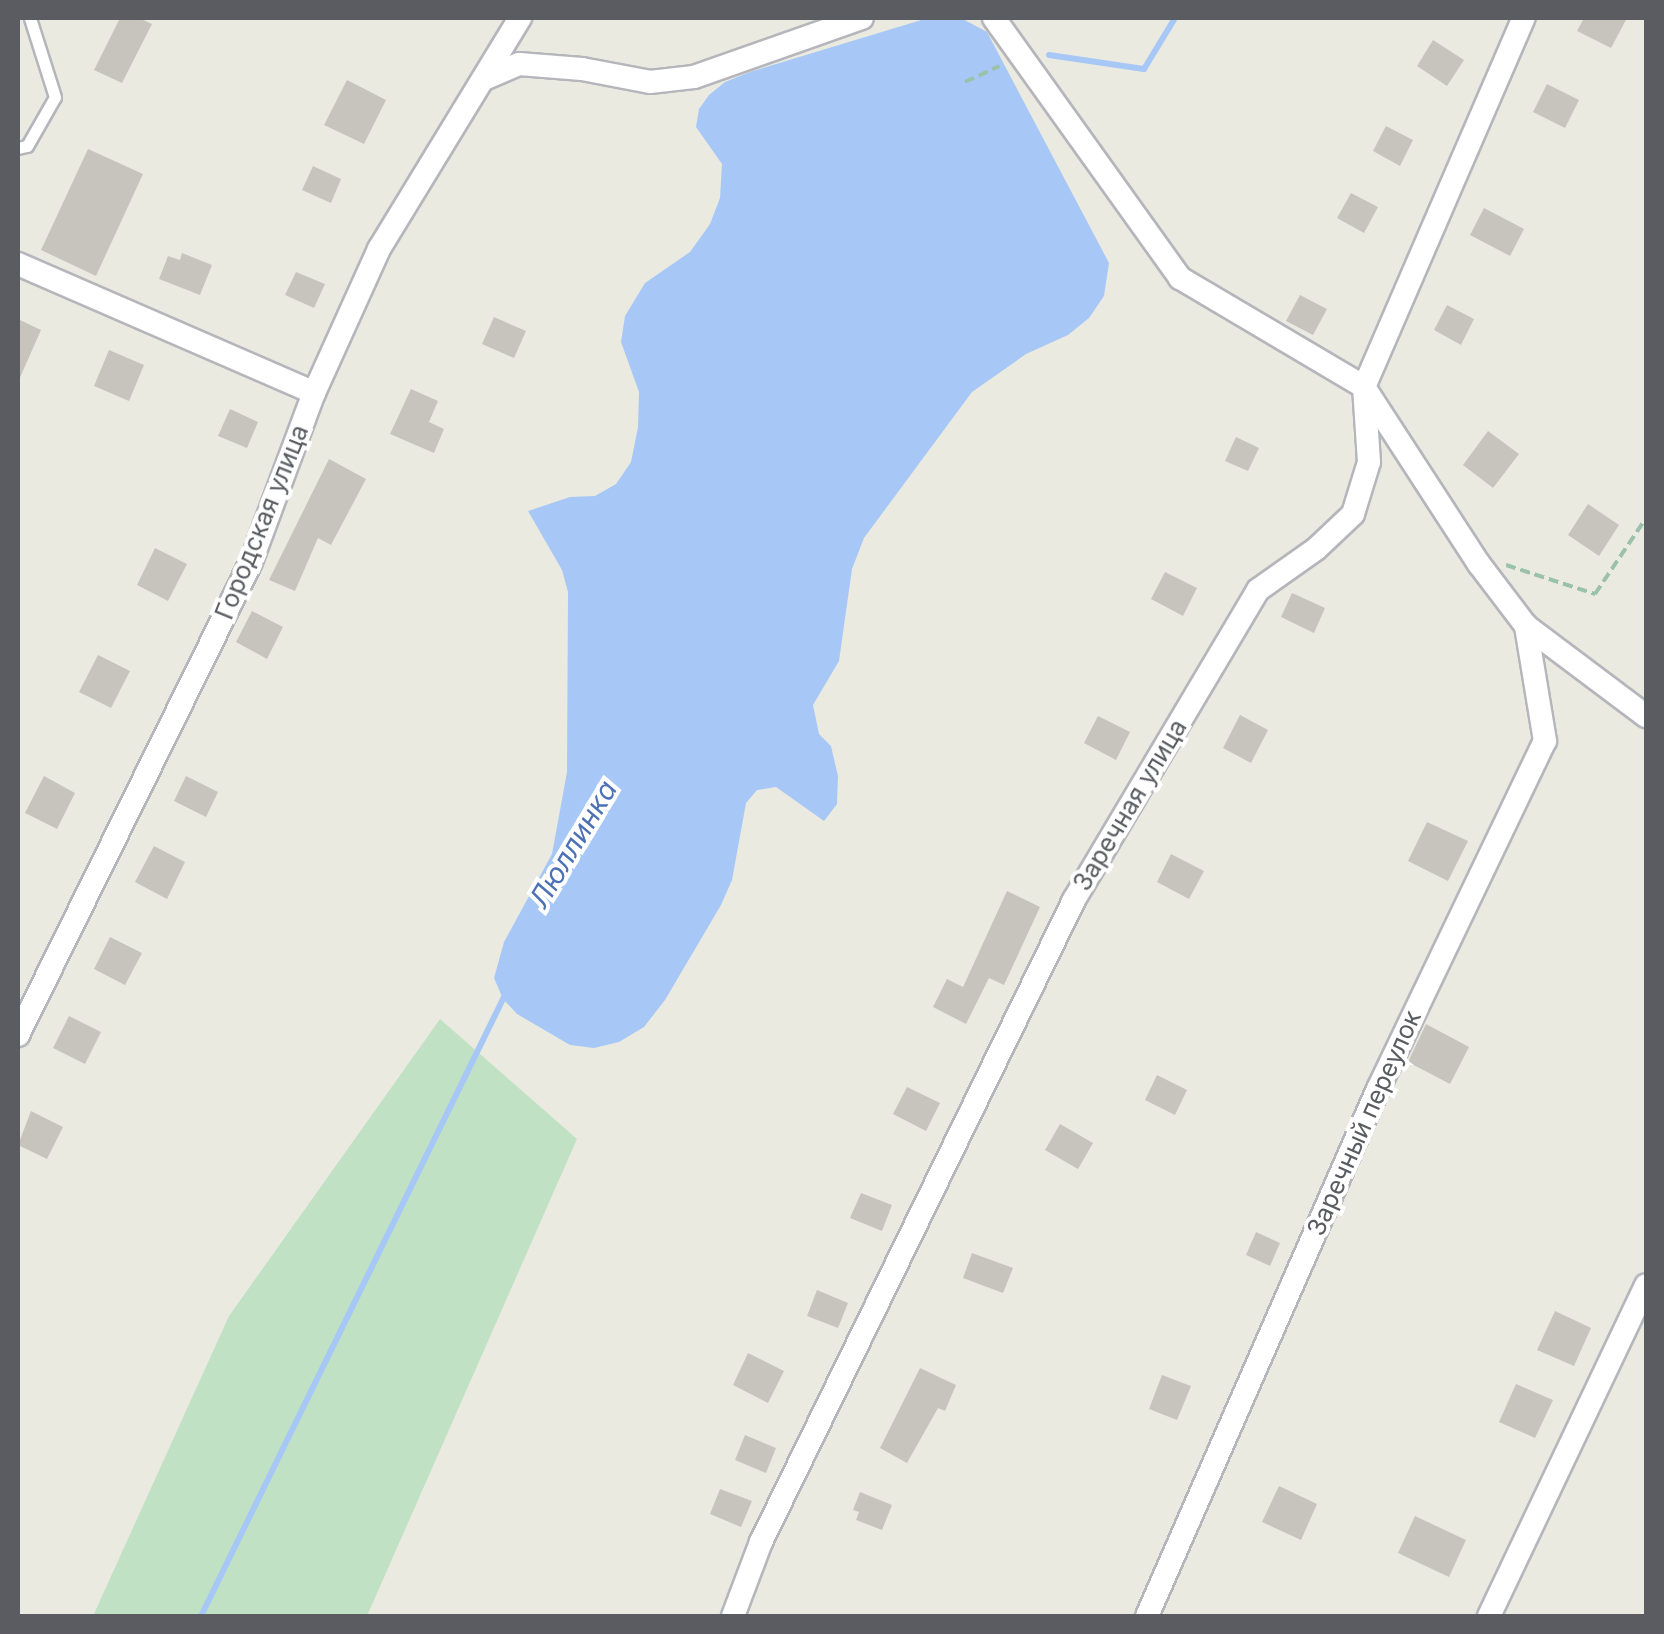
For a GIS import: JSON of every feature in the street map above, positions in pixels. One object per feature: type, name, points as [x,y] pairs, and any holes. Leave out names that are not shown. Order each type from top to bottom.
[{"type":"street","name":"Городская улица","points":[[18,1036],[251,562],[314,393],[379,248],[520,18]]},
{"type":"street","points":[[486,78],[519,64],[582,69],[650,82],[694,76],[862,18]]},
{"type":"street","points":[[994,18],[1180,278],[1364,386],[1473,555],[1526,626],[1646,716]]},
{"type":"street","name":"Заречная улица","points":[[732,1616],[761,1542],[1074,900],[1258,590],[1316,549],[1353,514],[1369,462],[1364,386],[1524,18]]},
{"type":"street","points":[[18,264],[314,393]]},
{"type":"street","name":"Заречный переулок","points":[[1146,1616],[1378,1089],[1545,741],[1526,626]]},
{"type":"street","points":[[1489,1616],[1646,1285]]},
{"type":"lane","points":[[18,148],[27,146],[55,97],[30,18]]},
{"type":"path","points":[[965,82],[1022,55]]},
{"type":"path","points":[[1473,555],[1595,594],[1646,518]]},
{"type":"green space","points":[[440,1019],[577,1139],[367,1616],[93,1616],[229,1316]]},
{"type":"water","points":[[928,18],[961,18],[987,32],[1109,263],[1104,296],[1089,318],[1068,335],[1026,354],[972,392],[864,538],[852,569],[839,661],[813,705],[819,734],[831,746],[838,776],[837,804],[824,821],[776,787],[757,790],[746,803],[732,880],[665,1000],[644,1027],[619,1042],[594,1048],[570,1045],[517,1014],[503,999],[494,978],[504,942],[552,854],[567,772],[568,592],[562,570],[528,511],[570,497],[595,496],[616,484],[631,462],[639,392],[621,342],[625,316],[645,283],[690,252],[710,224],[720,198],[722,164],[696,127],[699,109],[709,95],[725,82],[750,72]]},
{"type":"building","points":[[120,18],[139,18],[152,24],[122,83],[94,70]]},
{"type":"building","points":[[1584,18],[1627,18],[1611,48],[1577,31]]},
{"type":"building","points":[[1433,40],[1464,60],[1447,86],[1417,66]]},
{"type":"building","points":[[347,80],[386,100],[364,144],[324,125]]},
{"type":"building","points":[[1547,84],[1579,100],[1565,128],[1533,112]]},
{"type":"building","points":[[1386,126],[1413,140],[1400,166],[1373,151]]},
{"type":"building","points":[[88,149],[143,174],[96,276],[41,250]]},
{"type":"building","points":[[313,166],[341,179],[331,203],[302,190]]},
{"type":"building","points":[[1351,193],[1378,207],[1364,233],[1337,218]]},
{"type":"building","points":[[1484,208],[1524,229],[1510,256],[1470,235]]},
{"type":"building","points":[[182,253],[212,265],[200,295],[159,279],[168,256],[180,260]]},
{"type":"building","points":[[296,272],[325,284],[314,308],[285,295]]},
{"type":"building","points":[[1300,295],[1327,309],[1313,335],[1286,321]]},
{"type":"building","points":[[1447,305],[1474,319],[1461,345],[1434,330]]},
{"type":"building","points":[[494,317],[526,331],[514,358],[482,344]]},
{"type":"building","points":[[18,319],[41,330],[18,382]]},
{"type":"building","points":[[109,350],[144,365],[129,401],[94,386]]},
{"type":"building","points":[[411,389],[438,401],[429,422],[444,429],[434,453],[390,434]]},
{"type":"building","points":[[230,409],[258,422],[247,448],[218,436]]},
{"type":"building","points":[[1488,431],[1519,454],[1493,488],[1463,465]]},
{"type":"building","points":[[1236,437],[1259,448],[1248,471],[1225,461]]},
{"type":"building","points":[[329,459],[366,479],[331,545],[318,538],[295,591],[269,580]]},
{"type":"building","points":[[1588,504],[1619,525],[1599,556],[1568,535]]},
{"type":"building","points":[[155,548],[187,564],[168,601],[137,585]]},
{"type":"building","points":[[1165,572],[1197,588],[1183,616],[1151,599]]},
{"type":"building","points":[[1292,593],[1325,608],[1314,633],[1281,617]]},
{"type":"building","points":[[252,611],[283,627],[267,659],[236,642]]},
{"type":"building","points":[[98,655],[130,671],[111,708],[79,692]]},
{"type":"building","points":[[1240,715],[1268,730],[1251,763],[1223,748]]},
{"type":"building","points":[[1098,716],[1130,732],[1116,760],[1084,743]]},
{"type":"building","points":[[44,776],[75,793],[57,829],[25,813]]},
{"type":"building","points":[[186,776],[218,792],[206,817],[174,801]]},
{"type":"building","points":[[1427,822],[1468,841],[1448,881],[1408,861]]},
{"type":"building","points":[[154,846],[185,862],[167,899],[135,882]]},
{"type":"building","points":[[1171,854],[1204,871],[1189,899],[1157,882]]},
{"type":"building","points":[[1007,891],[1040,907],[1004,985],[989,978],[966,1024],[933,1007],[947,979],[963,987]]},
{"type":"building","points":[[110,937],[142,953],[125,985],[94,969]]},
{"type":"building","points":[[69,1016],[101,1032],[85,1064],[53,1048]]},
{"type":"building","points":[[1426,1024],[1469,1047],[1450,1084],[1408,1062]]},
{"type":"building","points":[[1157,1075],[1187,1090],[1175,1115],[1145,1100]]},
{"type":"building","points":[[907,1087],[940,1103],[926,1131],[893,1114]]},
{"type":"building","points":[[31,1111],[63,1127],[47,1159],[18,1145]]},
{"type":"building","points":[[1060,1124],[1093,1143],[1078,1169],[1045,1150]]},
{"type":"building","points":[[861,1193],[892,1205],[882,1231],[850,1218]]},
{"type":"building","points":[[1256,1232],[1280,1243],[1270,1266],[1246,1255]]},
{"type":"building","points":[[972,1253],[1013,1268],[1003,1293],[963,1278]]},
{"type":"building","points":[[817,1290],[848,1303],[838,1328],[807,1316]]},
{"type":"building","points":[[1555,1311],[1591,1328],[1574,1366],[1537,1350]]},
{"type":"building","points":[[748,1353],[784,1371],[768,1403],[733,1385]]},
{"type":"building","points":[[920,1368],[956,1385],[945,1411],[938,1408],[907,1463],[880,1448]]},
{"type":"building","points":[[1162,1375],[1191,1386],[1177,1420],[1149,1409]]},
{"type":"building","points":[[1516,1384],[1553,1400],[1535,1438],[1499,1422]]},
{"type":"building","points":[[745,1435],[776,1448],[766,1473],[735,1460]]},
{"type":"building","points":[[1279,1486],[1317,1504],[1301,1540],[1262,1522]]},
{"type":"building","points":[[720,1489],[752,1501],[741,1527],[710,1514]]},
{"type":"building","points":[[860,1492],[892,1505],[882,1530],[856,1520],[859,1512],[853,1510]]},
{"type":"building","points":[[1415,1516],[1466,1540],[1449,1577],[1398,1553]]},
{"type":"waterway","name":"Люллинка","points":[[1049,55],[1144,69],[1175,18]]},
{"type":"waterway","name":"Люллинка","points":[[201,1616],[506,993]]}]
